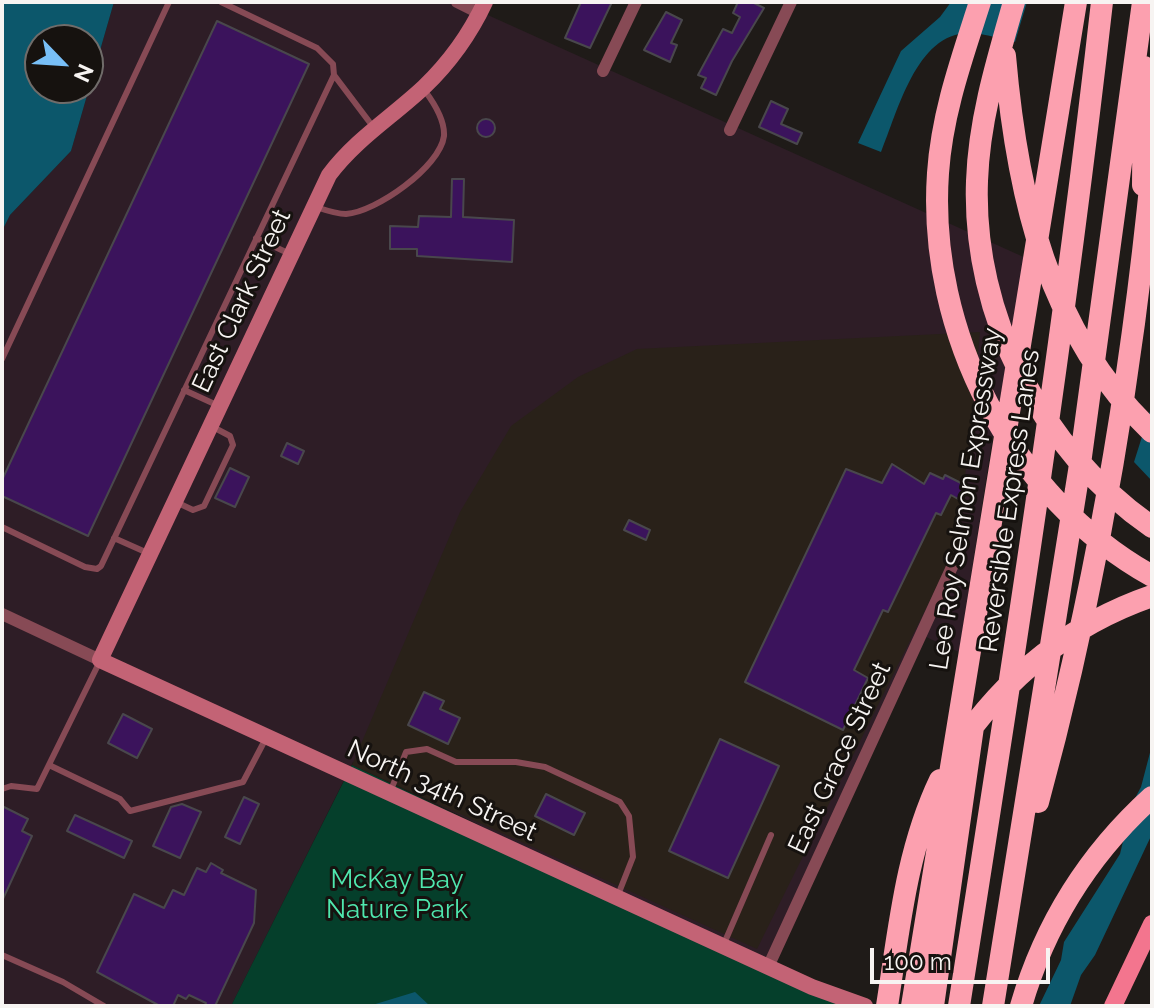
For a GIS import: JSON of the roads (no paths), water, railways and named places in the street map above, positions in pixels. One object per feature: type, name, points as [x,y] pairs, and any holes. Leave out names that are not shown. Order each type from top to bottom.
[{"type":"highway","points":[[980,2],[953,86],[938,170],[939,243],[956,328],[990,409],[1034,474],[1092,534],[1152,576]]},
{"type":"highway","points":[[1004,2],[1010,108],[1022,182],[1040,255],[1067,319],[1086,351],[1116,394],[1152,432]]},
{"type":"highway","points":[[1014,2],[986,108],[978,168],[978,229],[993,303],[1023,378],[1053,428],[1095,479],[1152,527]]},
{"type":"highway","name":"Lee Roy Selmon Expressway","points":[[929,967],[972,743],[982,574],[1076,2]]},
{"type":"highway","name":"Reversible Express Lanes","points":[[959,1006],[1048,430],[1102,2]]},
{"type":"highway","points":[[1144,2],[1142,165],[1152,246]]},
{"type":"highway","points":[[994,1003],[1088,399],[1144,2]]},
{"type":"highway","points":[[1011,895],[1075,661],[1116,453],[1152,168]]},
{"type":"highway","points":[[887,1006],[917,840],[929,804],[956,750],[990,704],[1033,661],[1093,620],[1152,596]]},
{"type":"highway","points":[[1021,1006],[1045,938],[1076,883],[1115,833],[1152,797]]},
{"type":"highway","points":[[912,1006],[929,967]]},
{"type":"highway","points":[[929,967],[933,1006]]},
{"type":"main road","points":[[1113,1006],[1149,929]]},
{"type":"street","points":[[457,2],[482,8]]},
{"type":"street","points":[[603,71],[636,2]]},
{"type":"street","points":[[730,130],[791,2]]},
{"type":"street","name":"East Clark Street","points":[[100,660],[312,206],[345,154],[423,88],[451,57],[482,8]]},
{"type":"street","name":"East Grace Street","points":[[768,967],[952,567]]},
{"type":"street","name":"North 34th Street","points":[[2,614],[768,967],[865,1006]]},
{"type":"lane","points":[[2,359],[169,2]]},
{"type":"lane","points":[[2,527],[91,569],[101,566],[334,75],[333,64],[317,48],[221,2]]},
{"type":"lane","points":[[334,75],[374,128]]},
{"type":"lane","points":[[312,206],[346,214],[363,210],[426,169],[441,150],[444,132],[437,108],[423,88]]},
{"type":"lane","points":[[256,238],[290,254]]},
{"type":"lane","points":[[184,390],[219,406]]},
{"type":"lane","points":[[174,501],[193,510],[204,506],[233,445],[230,436],[210,426]]},
{"type":"lane","points":[[114,538],[150,554]]},
{"type":"lane","points":[[2,789],[11,786],[37,789],[100,660]]},
{"type":"lane","points":[[49,765],[120,799],[130,811],[217,786],[236,786],[243,782],[266,736]]},
{"type":"lane","points":[[389,793],[406,752],[427,749],[456,762],[516,762],[545,767],[620,802],[629,816],[633,857],[617,898]]},
{"type":"lane","points":[[723,946],[771,835]]},
{"type":"lane","points":[[2,955],[63,982],[104,1006]]},
{"type":"water","points":[[2,2],[114,2],[104,37],[104,24],[24,24],[24,104],[85,104],[71,151],[10,215],[2,231]]},
{"type":"water","points":[[951,2],[1027,2],[1015,42],[972,33],[953,36],[937,45],[912,76],[881,152],[858,143],[901,51],[940,17]]},
{"type":"water","points":[[1152,405],[1152,481],[1134,462]]},
{"type":"water","points":[[1152,745],[1152,834],[1095,955],[1081,975],[1070,1006],[1039,1006],[1061,960],[1064,942],[1120,854],[1132,804],[1141,787]]},
{"type":"water","points":[[415,992],[430,1006],[369,1006]]},
{"type":"park label","name":"McKay Bay Nature Park","points":[[397,895]]}]
